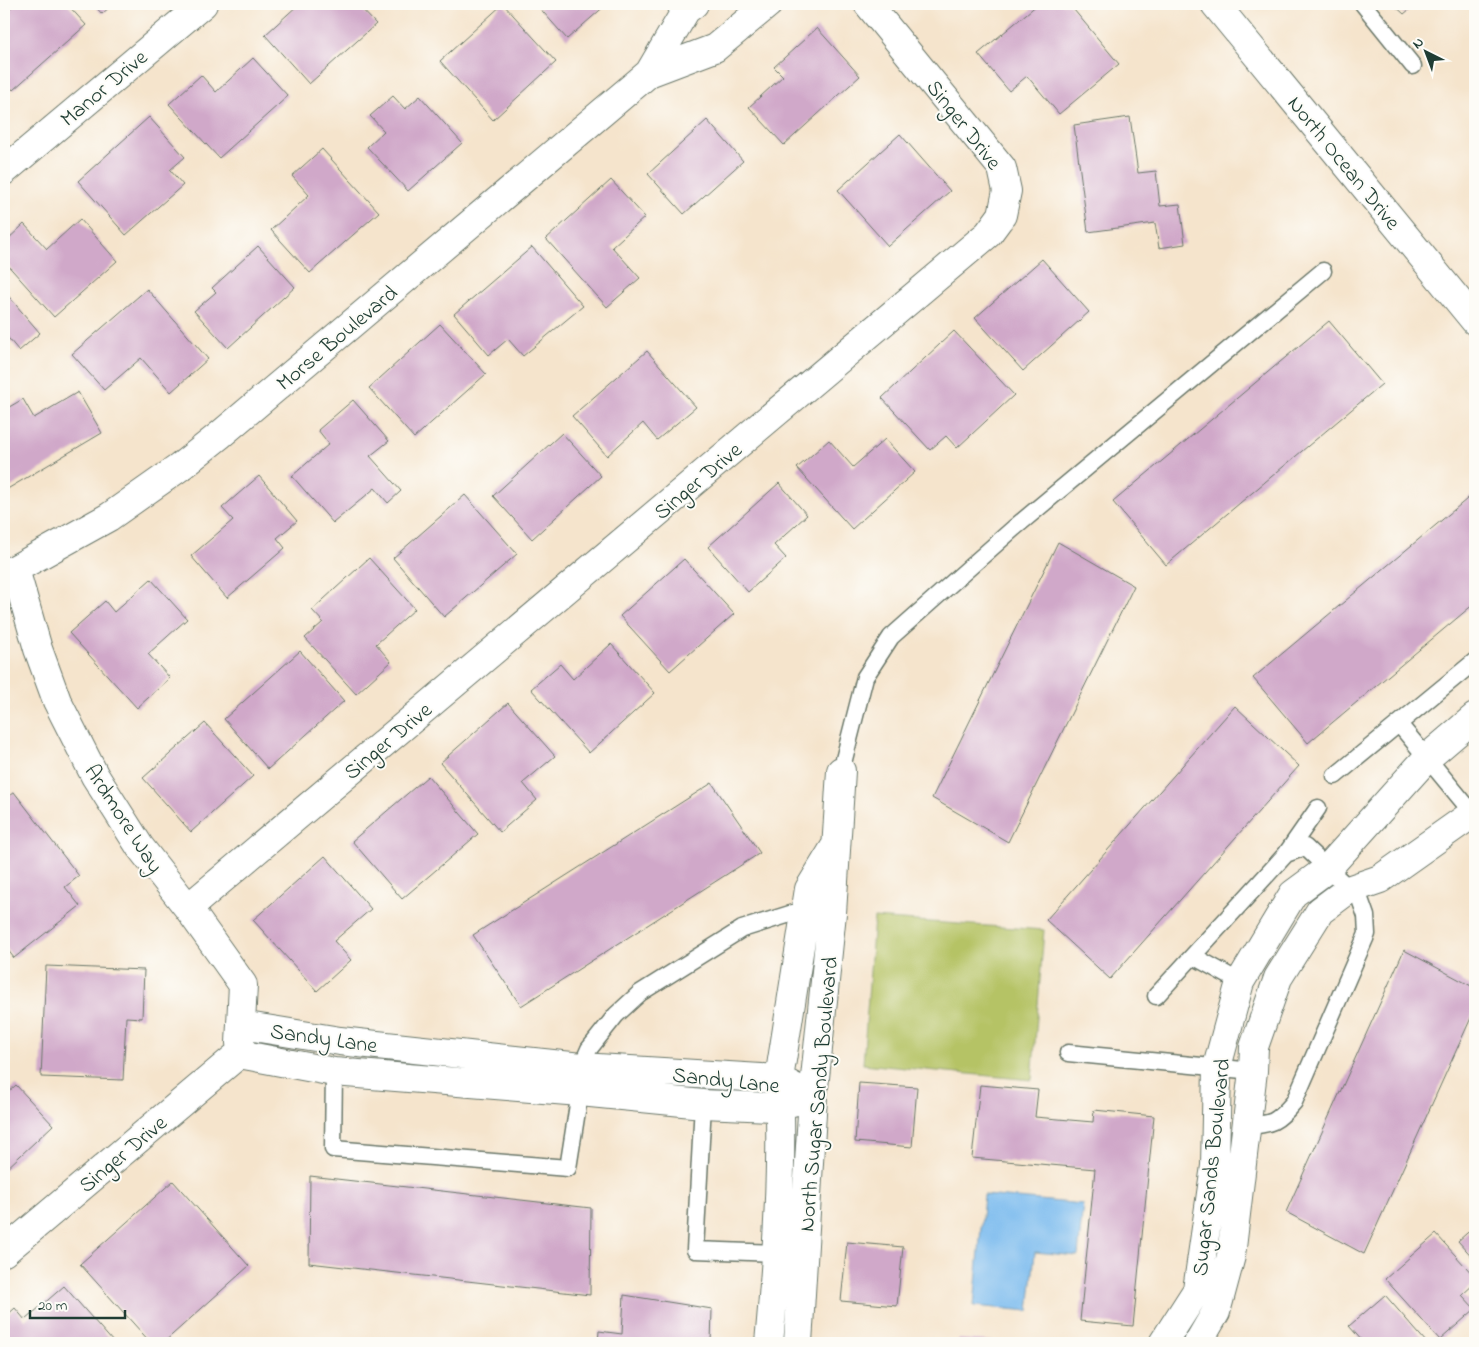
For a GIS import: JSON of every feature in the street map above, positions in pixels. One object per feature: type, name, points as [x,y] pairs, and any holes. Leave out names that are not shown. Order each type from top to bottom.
[{"type":"street","name":"Manor Drive","points":[[4,171],[203,4]]},
{"type":"street","name":"Morse Boulevard","points":[[649,73],[686,10],[694,4]]},
{"type":"street","name":"Morse Boulevard","points":[[10,571],[109,517],[180,467],[649,73],[715,48],[768,4]]},
{"type":"street","name":"Singer Drive","points":[[188,908],[988,234],[1002,215],[1007,191],[1002,168],[868,4]]},
{"type":"street","name":"North Ocean Drive","points":[[1215,4],[1475,320]]},
{"type":"street","name":"Ardmore Way","points":[[10,571],[54,693],[95,776],[140,847],[188,908],[243,986],[239,1054]]},
{"type":"street","name":"Sugar Sands Boulevard","points":[[1163,1343],[1197,1290],[1215,1166],[1217,1067],[1240,982],[1293,894],[1327,869],[1427,758],[1475,717]]},
{"type":"street","name":"North Sugar Sandy Boulevard","points":[[798,1343],[813,1097],[832,913],[841,771]]},
{"type":"street","name":"Sugar Sands Boulevard","points":[[1198,1343],[1216,1312],[1231,1256],[1253,1071],[1254,1047],[1278,978],[1320,911],[1348,890],[1380,879],[1475,814]]},
{"type":"street","name":"North Sugar Sandy Boulevard","points":[[769,1343],[777,1253],[779,1092],[809,889],[836,845]]},
{"type":"street","name":"Sandy Lane","points":[[241,1025],[581,1079],[702,1104],[772,1107],[779,1092]]},
{"type":"street","name":"Singer Drive","points":[[4,1252],[239,1054]]},
{"type":"street","name":"Sandy Lane","points":[[239,1054],[334,1072],[581,1079],[779,1092],[813,1097]]},
{"type":"lane","points":[[1363,4],[1413,66]]},
{"type":"lane","points":[[841,771],[865,677],[892,637],[1014,528],[1323,271]]},
{"type":"lane","points":[[1335,776],[1475,661]]},
{"type":"lane","points":[[1399,724],[1475,814]]},
{"type":"lane","points":[[1156,996],[1286,854],[1318,808]]},
{"type":"lane","points":[[1246,1126],[1264,1124],[1280,1119],[1294,1102],[1367,934],[1366,916],[1360,899],[1348,890],[1305,848],[1286,854]]},
{"type":"lane","points":[[334,1072],[333,1149],[568,1168],[581,1079],[589,1049],[616,1015],[640,993],[742,928],[806,909]]},
{"type":"lane","points":[[1193,956],[1240,982]]},
{"type":"lane","points":[[1068,1054],[1253,1071]]},
{"type":"lane","points":[[702,1104],[695,1250],[777,1253]]},
{"type":"green space","points":[[874,918],[1044,930],[1032,1080],[863,1064]]},
{"type":"water","points":[[984,1195],[1083,1204],[1078,1256],[1035,1252],[1029,1311],[974,1306]]},
{"type":"building","points":[[15,4],[67,4],[86,25],[13,90],[4,80],[4,14]]},
{"type":"building","points":[[93,4],[113,4],[102,14]]},
{"type":"building","points":[[299,4],[357,4],[376,24],[309,84],[265,35]]},
{"type":"building","points":[[503,4],[556,62],[493,120],[440,61]]},
{"type":"building","points":[[536,4],[607,4],[567,39]]},
{"type":"building","points":[[1038,4],[1069,4],[1119,64],[1059,114],[1027,76],[1009,91],[978,54]]},
{"type":"building","points":[[1393,4],[1416,4],[1404,14]]},
{"type":"building","points":[[817,28],[860,76],[784,145],[749,107],[783,76],[774,67]]},
{"type":"building","points":[[253,58],[288,96],[219,158],[169,104],[201,75],[216,92]]},
{"type":"building","points":[[393,96],[405,109],[420,96],[462,143],[408,191],[367,147],[384,131],[370,116]]},
{"type":"building","points":[[149,117],[185,157],[170,170],[183,185],[126,235],[78,181]]},
{"type":"building","points":[[1130,117],[1138,173],[1156,171],[1160,206],[1180,204],[1185,244],[1159,248],[1155,223],[1088,232],[1074,125]]},
{"type":"building","points":[[707,120],[743,161],[684,214],[648,174]]},
{"type":"building","points":[[900,134],[950,191],[888,246],[838,190]]},
{"type":"building","points":[[322,149],[379,212],[310,273],[271,230],[309,195],[292,176]]},
{"type":"building","points":[[611,180],[645,217],[612,247],[640,278],[607,307],[546,239]]},
{"type":"building","points":[[80,219],[117,261],[54,317],[4,261],[4,243],[24,224],[47,249]]},
{"type":"building","points":[[258,246],[295,287],[228,348],[194,311],[216,292],[212,288]]},
{"type":"building","points":[[532,247],[583,306],[523,356],[508,339],[489,355],[454,314]]},
{"type":"building","points":[[1042,259],[1089,312],[1023,371],[975,318]]},
{"type":"building","points":[[147,289],[208,359],[171,392],[141,358],[104,390],[72,354]]},
{"type":"building","points":[[4,291],[40,333],[19,351],[4,333]]},
{"type":"building","points":[[1329,321],[1382,384],[1166,565],[1113,502]]},
{"type":"building","points":[[440,324],[486,374],[414,438],[369,388]]},
{"type":"building","points":[[954,331],[1014,395],[957,448],[946,436],[930,450],[882,398]]},
{"type":"building","points":[[647,351],[696,407],[657,440],[643,423],[607,456],[572,416]]},
{"type":"building","points":[[78,392],[102,433],[4,491],[4,410],[23,399],[34,418]]},
{"type":"building","points":[[353,400],[389,441],[370,456],[401,491],[388,503],[375,488],[333,523],[292,476],[329,444],[318,430]]},
{"type":"building","points":[[562,433],[601,476],[532,539],[493,496]]},
{"type":"building","points":[[885,439],[915,472],[852,529],[797,468],[829,440],[853,467]]},
{"type":"building","points":[[259,476],[297,521],[277,538],[285,548],[227,598],[191,556],[233,520],[222,508]]},
{"type":"building","points":[[779,483],[807,515],[774,545],[786,558],[748,592],[708,547]]},
{"type":"building","points":[[1473,494],[1475,496],[1475,603],[1308,743],[1253,678]]},
{"type":"building","points":[[465,495],[517,554],[444,617],[393,558]]},
{"type":"building","points":[[1058,542],[1134,586],[1008,842],[932,798]]},
{"type":"building","points":[[369,558],[415,609],[376,644],[391,662],[356,694],[305,638],[323,622],[312,610]]},
{"type":"building","points":[[684,559],[734,614],[670,671],[620,616]]},
{"type":"building","points":[[151,579],[187,619],[148,654],[170,678],[137,708],[69,633],[105,601],[114,612]]},
{"type":"building","points":[[611,644],[655,693],[589,753],[531,689],[560,664],[573,679]]},
{"type":"building","points":[[300,651],[344,701],[268,769],[224,719]]},
{"type":"building","points":[[508,703],[555,756],[523,783],[537,800],[500,832],[440,763]]},
{"type":"building","points":[[1235,706],[1299,766],[1110,979],[1046,920]]},
{"type":"building","points":[[205,723],[253,776],[191,832],[143,778]]},
{"type":"building","points":[[428,776],[478,834],[402,899],[352,841]]},
{"type":"building","points":[[712,783],[760,853],[521,1006],[473,935]]},
{"type":"building","points":[[14,792],[79,876],[65,887],[80,906],[14,958],[4,945],[4,800]]},
{"type":"building","points":[[325,856],[371,909],[334,941],[351,960],[317,991],[253,920]]},
{"type":"building","points":[[1404,950],[1475,988],[1475,1009],[1364,1254],[1286,1212]]},
{"type":"building","points":[[46,966],[144,970],[142,1018],[126,1017],[123,1080],[41,1077]]},
{"type":"building","points":[[859,1083],[917,1087],[912,1147],[855,1142]]},
{"type":"building","points":[[16,1085],[53,1125],[4,1171],[4,1096]]},
{"type":"building","points":[[980,1085],[1038,1090],[1035,1117],[1093,1122],[1094,1110],[1154,1116],[1133,1326],[1080,1321],[1095,1169],[972,1158]]},
{"type":"building","points":[[310,1176],[591,1208],[590,1295],[309,1263]]},
{"type":"building","points":[[173,1181],[249,1266],[163,1343],[151,1343],[80,1264]]},
{"type":"building","points":[[1475,1226],[1475,1260],[1458,1241]]},
{"type":"building","points":[[1436,1234],[1475,1277],[1475,1283],[1462,1295],[1475,1309],[1440,1340],[1385,1279]]},
{"type":"building","points":[[847,1242],[903,1247],[897,1306],[841,1301]]},
{"type":"building","points":[[64,1286],[114,1343],[4,1343],[4,1318],[15,1308],[25,1320]]},
{"type":"building","points":[[624,1295],[712,1309],[711,1343],[598,1343],[599,1331],[622,1334]]},
{"type":"building","points":[[1385,1295],[1427,1343],[1364,1343],[1349,1326]]},
{"type":"building","points":[[958,1339],[1006,1342],[958,1343]]}]
